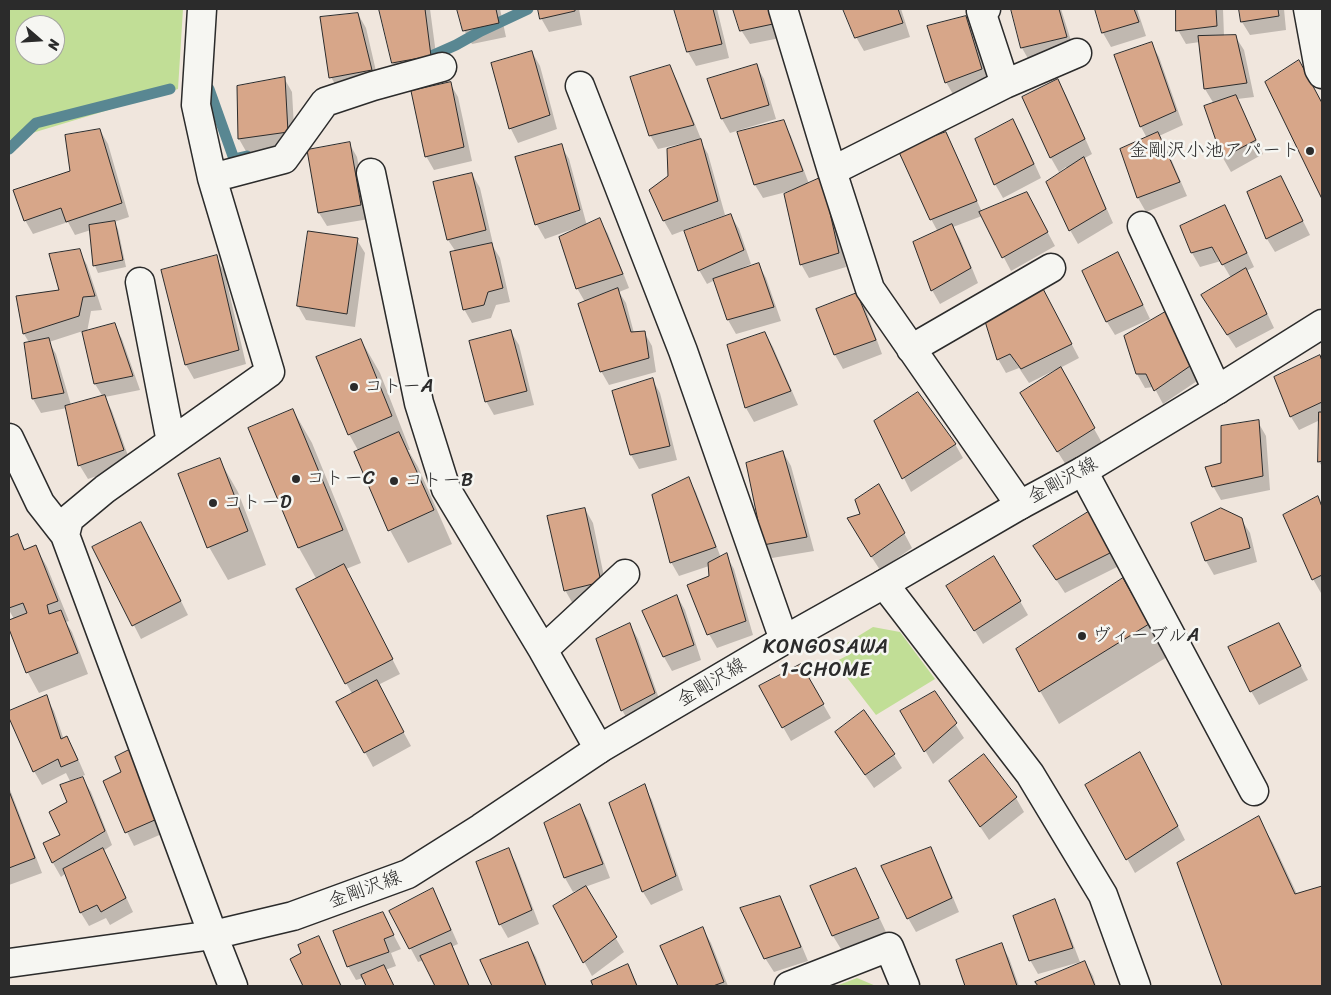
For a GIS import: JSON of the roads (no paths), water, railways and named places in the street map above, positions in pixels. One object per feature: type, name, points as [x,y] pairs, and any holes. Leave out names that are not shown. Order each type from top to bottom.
[{"type":"street","points":[[65,535],[69,520],[105,489],[270,372],[212,178],[196,105],[202,9]]},
{"type":"street","points":[[783,9],[870,289],[1020,505]]},
{"type":"street","points":[[986,9],[981,11],[1005,84]]},
{"type":"street","points":[[1314,14],[1319,69],[1322,74]]},
{"type":"street","points":[[832,170],[1005,84],[1077,53]]},
{"type":"street","points":[[212,178],[284,159],[325,102],[372,86],[442,67]]},
{"type":"street","points":[[580,86],[683,351],[784,640]]},
{"type":"street","points":[[371,173],[419,403],[446,489],[543,650],[599,749]]},
{"type":"street","points":[[1142,226],[1217,390]]},
{"type":"street","points":[[911,349],[1051,268]]},
{"type":"street","points":[[140,282],[171,442]]},
{"type":"street","name":"金剛沢線","points":[[9,963],[213,935],[293,916],[408,874],[599,749],[784,640],[1083,471],[1322,324]]},
{"type":"street","points":[[9,438],[40,503],[65,535],[233,986]]},
{"type":"street","points":[[1083,471],[1254,791]]},
{"type":"street","points":[[543,650],[625,574]]},
{"type":"street","points":[[884,584],[1030,774],[1102,895],[1136,986]]},
{"type":"street","points":[[789,986],[889,947],[905,986]]},
{"type":"waterway","points":[[420,61],[528,9]]},
{"type":"waterway","points":[[9,149],[36,123],[170,89]]},
{"type":"waterway","points":[[209,89],[234,159],[247,156]]},
{"type":"place","name":"金剛沢小池アパート","points":[[1310,151]]},
{"type":"place","name":"コトーA","points":[[354,387]]},
{"type":"place","name":"コトーC","points":[[296,479]]},
{"type":"place","name":"コトーB","points":[[394,481]]},
{"type":"place","name":"コトーD","points":[[213,503]]},
{"type":"place","name":"ヴィーブルA","points":[[1082,636]]},
{"type":"district","name":"KONGOSAWA 1-CHOME","points":[[826,660]]}]
